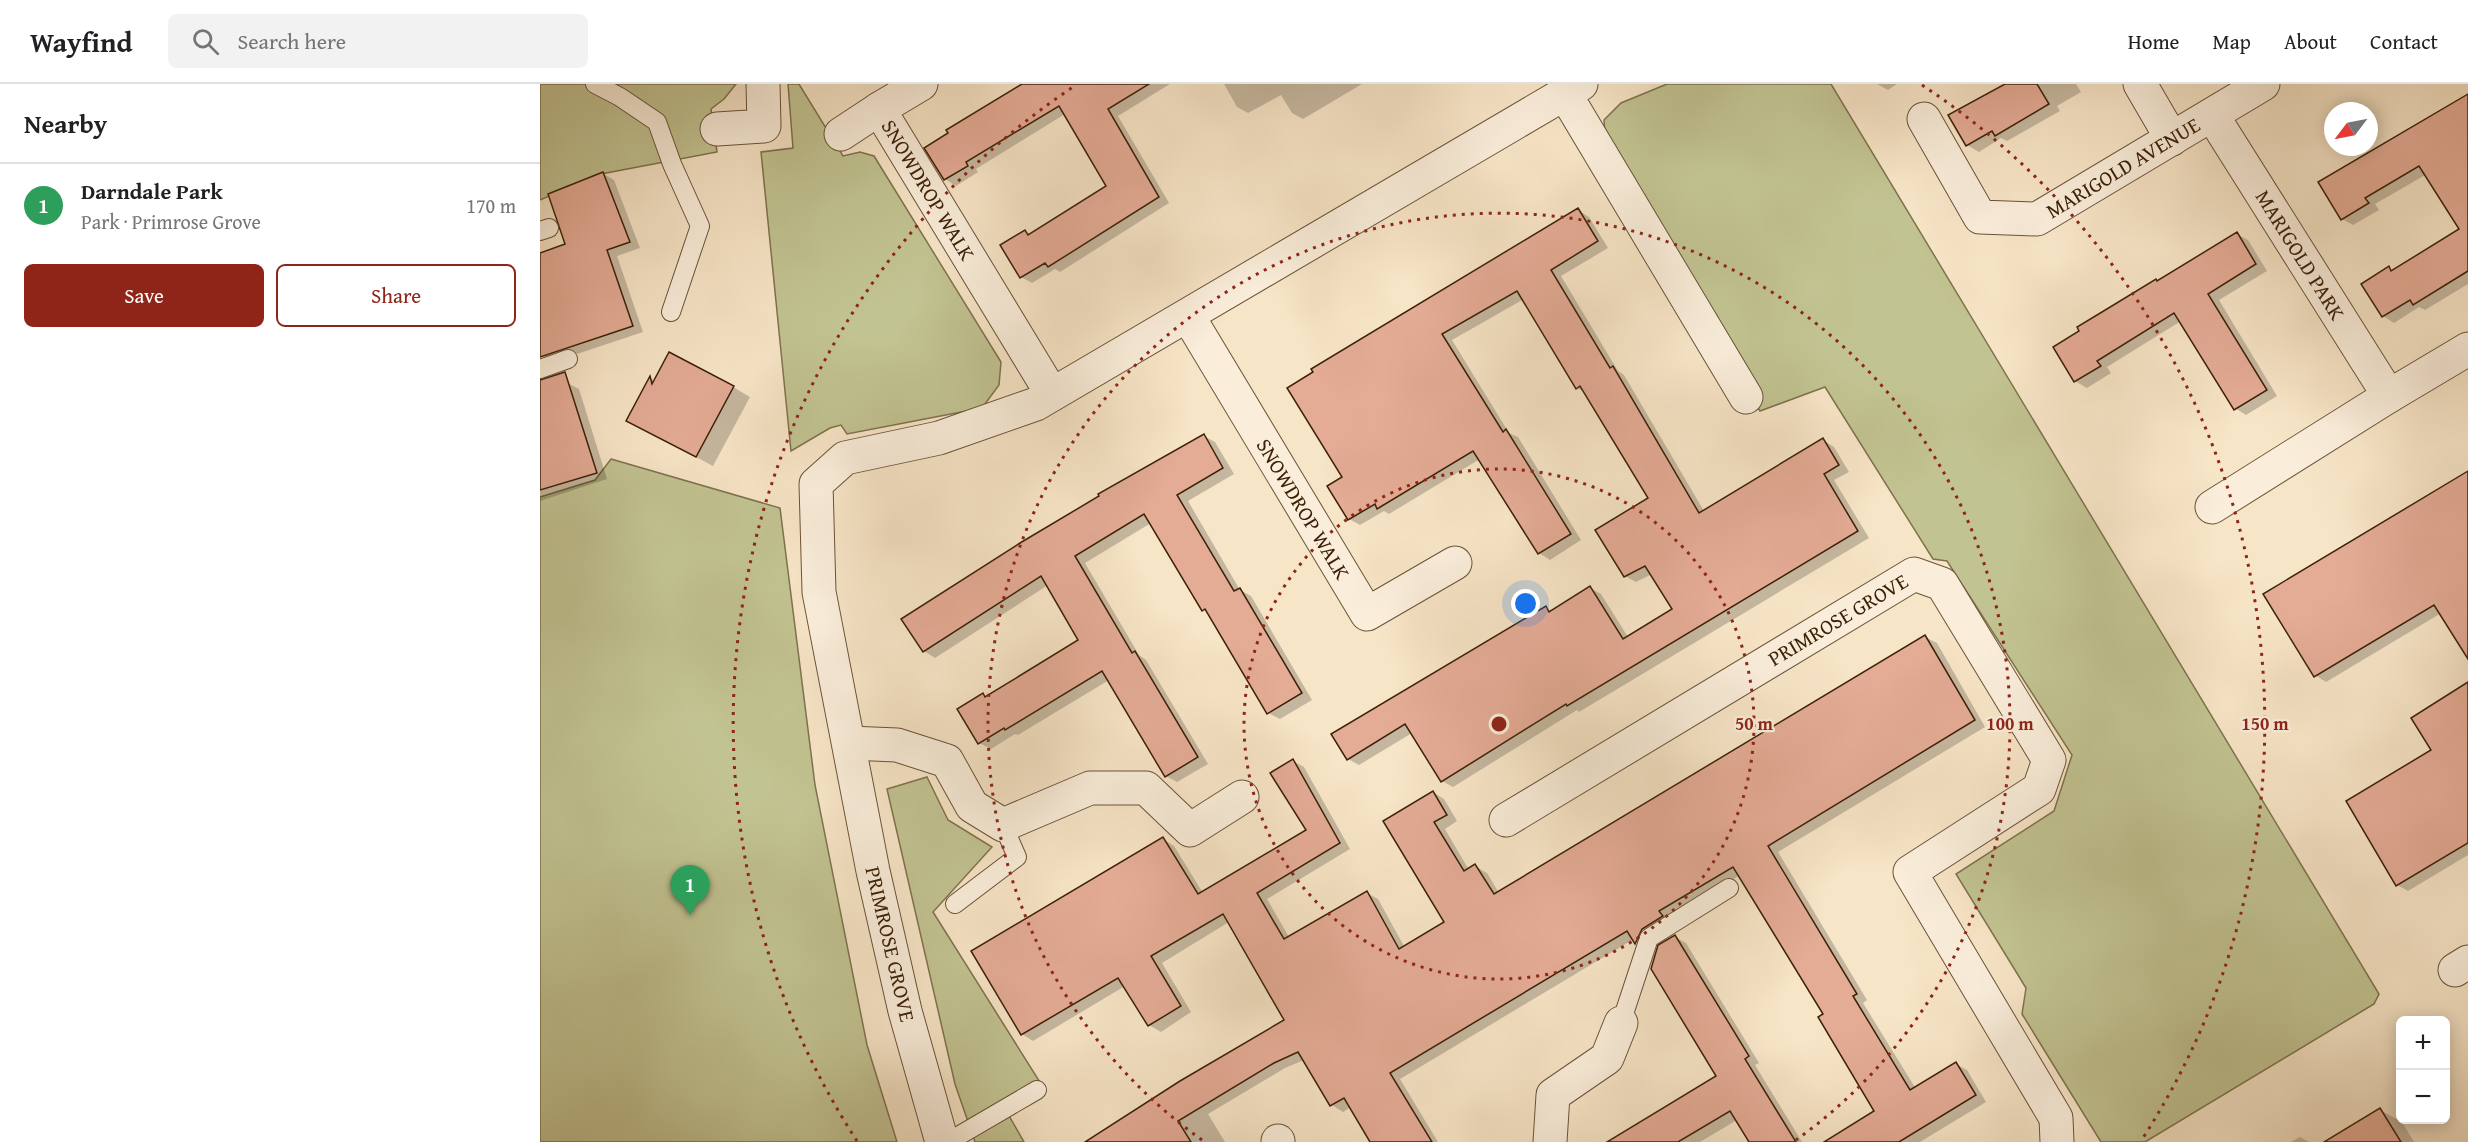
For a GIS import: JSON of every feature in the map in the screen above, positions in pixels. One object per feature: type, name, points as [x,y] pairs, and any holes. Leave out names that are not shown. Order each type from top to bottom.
[{"type":"street","points":[[717,129],[764,126],[763,84]]},
{"type":"street","name":"SNOWDROP WALK","points":[[841,134],[921,84]]},
{"type":"street","points":[[2140,84],[2172,139]]},
{"type":"street","name":"MARIGOLD AVENUE","points":[[1924,118],[1980,218],[2037,219],[2263,84]]},
{"type":"street","points":[[1052,394],[1573,89],[1746,397]]},
{"type":"street","name":"SNOWDROP WALK","points":[[879,109],[1052,394]]},
{"type":"street","name":"MARIGOLD PARK","points":[[2212,115],[2389,396]]},
{"type":"street","name":"SNOWDROP WALK","points":[[1188,316],[1366,614],[1455,563]]},
{"type":"street","points":[[2211,507],[2468,349]]},
{"type":"street","name":"PRIMROSE GROVE","points":[[942,1142],[900,989],[873,871],[819,592],[816,484],[845,458],[939,438],[1036,404],[1052,394]]},
{"type":"street","name":"PRIMROSE GROVE","points":[[1506,820],[1914,574],[1942,584],[2049,760],[2039,789],[1910,872],[2056,1118],[2057,1142]]},
{"type":"street","points":[[849,743],[897,745],[947,761],[972,806],[1003,825],[1090,788],[1146,788],[1190,830],[1242,797]]},
{"type":"street","points":[[1550,1142],[1552,1095],[1608,1058],[1621,1023]]},
{"type":"lane","points":[[595,84],[620,97],[657,122],[672,164],[700,226],[671,312]]},
{"type":"lane","points":[[540,369],[568,360]]},
{"type":"lane","points":[[955,904],[1017,857],[1003,825]]},
{"type":"lane","points":[[1621,1023],[1649,938],[1729,888]]},
{"type":"lane","points":[[948,1142],[1037,1090]]},
{"type":"green space","points":[[540,84],[736,84],[724,99],[711,109],[717,152],[601,174],[540,200]]},
{"type":"green space","points":[[788,84],[799,84],[843,156],[860,152],[874,156],[1001,362],[999,385],[982,408],[847,434],[841,425],[830,428],[791,451],[761,152],[793,148]]},
{"type":"green space","points":[[1667,84],[1831,84],[2379,994],[2374,1004],[2145,1142],[2101,1142],[2022,1014],[2026,988],[1956,874],[2054,811],[2072,755],[1947,561],[1933,559],[1825,387],[1760,411],[1607,156],[1604,120],[1621,103]]},
{"type":"green space","points":[[611,459],[780,508],[815,785],[867,1045],[897,1142],[540,1142],[540,497],[595,480]]},
{"type":"green space","points":[[927,777],[948,820],[992,847],[933,912],[1043,1087],[1008,1114],[1024,1142],[975,1142],[955,1084],[887,789]]},
{"type":"building","points":[[1022,84],[1149,84],[1108,109],[1159,197],[1048,267],[1045,263],[1020,278],[1000,245],[1025,230],[1028,235],[1106,186],[1059,106],[966,162],[968,166],[944,180],[924,148],[948,133],[946,130]]},
{"type":"building","points":[[2005,84],[2037,84],[2049,104],[1995,136],[1992,131],[1966,146],[1948,115]]},
{"type":"building","points":[[2468,94],[2468,271],[2413,305],[2410,300],[2382,317],[2361,284],[2389,266],[2391,271],[2459,229],[2419,166],[2365,198],[2369,203],[2341,220],[2318,182],[2362,156],[2378,156],[2378,147]]},
{"type":"building","points":[[603,172],[630,242],[607,250],[633,326],[540,357],[540,253],[565,244],[548,194]]},
{"type":"building","points":[[1578,208],[1598,241],[1551,270],[1610,368],[1613,366],[1699,513],[1823,438],[1839,465],[1824,474],[1858,531],[1567,706],[1566,704],[1441,782],[1405,724],[1347,760],[1331,734],[1546,606],[1549,612],[1590,586],[1623,639],[1672,609],[1645,566],[1624,577],[1595,530],[1648,498],[1580,386],[1576,389],[1517,291],[1442,334],[1503,432],[1506,429],[1571,534],[1538,554],[1473,451],[1377,509],[1375,504],[1348,520],[1327,486],[1342,477],[1287,388],[1313,372],[1311,369]]},
{"type":"building","points":[[2237,232],[2256,264],[2208,294],[2267,390],[2234,410],[2174,313],[2097,361],[2101,366],[2074,382],[2053,347],[2079,331],[2077,327]]},
{"type":"building","points":[[669,352],[734,386],[696,457],[626,421],[650,376],[652,384]]},
{"type":"building","points":[[565,372],[597,473],[540,490],[540,380]]},
{"type":"building","points":[[1204,434],[1223,468],[1177,495],[1234,591],[1240,588],[1302,693],[1267,714],[1205,609],[1202,611],[1144,514],[1075,556],[1132,653],[1135,651],[1198,757],[1165,777],[1102,671],[978,744],[957,709],[983,693],[985,697],[1078,640],[1041,576],[923,652],[901,619],[1099,496],[1098,494]]},
{"type":"building","points":[[2468,471],[2468,659],[2434,605],[2314,677],[2263,594]]},
{"type":"building","points":[[1925,635],[1975,720],[1768,846],[1857,994],[1853,996],[1910,1090],[1956,1062],[1976,1095],[1899,1142],[1824,1142],[1874,1111],[1818,1017],[1823,1014],[1733,867],[1659,911],[1663,916],[1642,929],[1635,944],[1627,931],[1390,1073],[1432,1142],[1370,1142],[1344,1098],[1330,1106],[1298,1052],[1274,1063],[1178,1121],[1191,1142],[1085,1142],[1180,1081],[1284,1020],[1223,914],[1151,956],[1181,1006],[1148,1026],[1118,978],[1021,1035],[971,951],[1163,837],[1198,894],[1306,830],[1270,773],[1293,759],[1340,843],[1257,893],[1284,939],[1367,891],[1399,949],[1444,922],[1383,821],[1433,791],[1447,815],[1434,822],[1464,871],[1475,864],[1494,894]]},
{"type":"building","points":[[2468,682],[2468,843],[2396,886],[2346,801],[2431,750],[2411,718]]},
{"type":"building","points":[[1675,935],[1749,1056],[1745,1059],[1796,1142],[1749,1142],[1730,1111],[1678,1142],[1607,1142],[1716,1076],[1651,969],[1658,945]]},
{"type":"building","points":[[2380,1108],[2401,1142],[2324,1142]]},
{"type":"place","name":"Darndale Park","points":[[690,915]]}]
